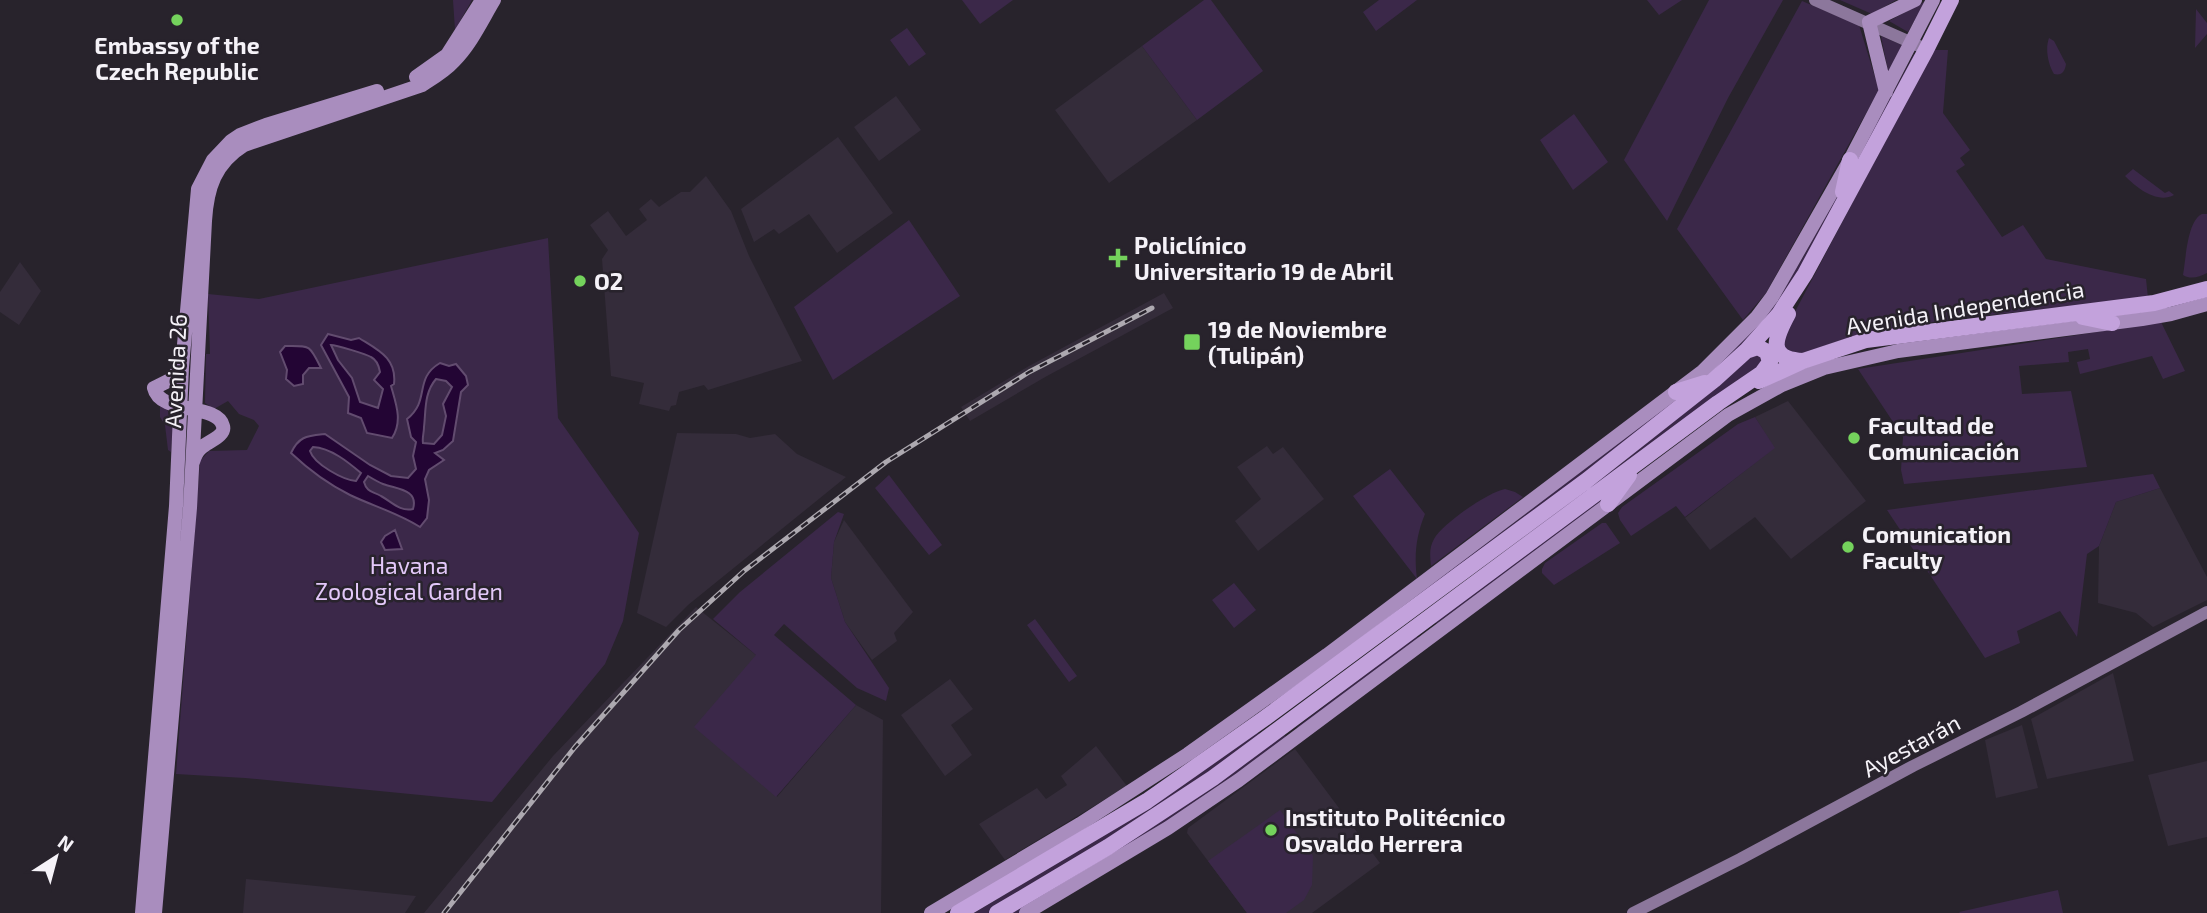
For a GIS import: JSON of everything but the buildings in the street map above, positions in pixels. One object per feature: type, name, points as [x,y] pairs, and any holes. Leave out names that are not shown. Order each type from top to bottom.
[{"type":"highway","points":[[1803,361],[1784,358],[1778,351],[1776,342],[1805,274],[1919,46],[1951,0]]},
{"type":"highway","points":[[1838,211],[1850,160]]},
{"type":"highway","points":[[997,913],[1148,822],[1213,778],[1270,724],[1714,380],[1746,351],[1779,314],[1805,274]]},
{"type":"highway","name":"Avenida Independencia","points":[[1735,392],[1803,361],[1866,340],[2154,303],[2207,289]]},
{"type":"highway","points":[[2067,314],[2112,323]]},
{"type":"highway","points":[[958,913],[1147,801],[1270,724],[1640,462],[1762,373],[1770,362],[1769,355],[1762,348],[1754,347],[1746,351]]},
{"type":"highway","points":[[1676,392],[1714,380]]},
{"type":"highway","points":[[1608,504],[1640,462]]},
{"type":"main road","name":"Avenida 26","points":[[155,913],[192,463],[183,368],[196,200],[202,179],[218,153],[231,141],[249,131],[391,87],[424,73],[447,55],[482,0]]},
{"type":"main road","name":"Avenida 26","points":[[142,913],[176,506],[188,409],[206,198],[219,168],[239,148],[422,85],[455,61],[494,0]]},
{"type":"main road","points":[[1815,0],[1919,46]]},
{"type":"main road","points":[[1869,22],[1915,0]]},
{"type":"main road","points":[[931,913],[1153,778],[1269,696],[1703,371],[1772,297],[1886,92],[1919,46],[1933,0]]},
{"type":"main road","points":[[1869,22],[1886,92]]},
{"type":"main road","name":"Avenida Independencia","points":[[1026,913],[1168,828],[1249,773],[1728,415],[1768,393],[1824,368],[1898,351],[2112,323],[2171,314],[2207,304]]},
{"type":"main road","points":[[183,368],[170,380],[154,388],[159,398],[214,416],[224,427],[223,432],[200,448],[192,463]]},
{"type":"main road","name":"Ayestarán","points":[[1633,913],[2021,712],[2207,612]]},
{"type":"shaded area","points":[[1142,46],[1197,120],[1109,183],[1055,110]]},
{"type":"shaded area","points":[[896,96],[921,130],[879,161],[854,127]]},
{"type":"shaded area","points":[[838,137],[893,213],[837,253],[809,214],[779,234],[774,229],[754,242],[741,209]]},
{"type":"shaded area","points":[[706,176],[731,211],[749,256],[802,361],[708,390],[704,385],[679,392],[676,405],[671,406],[669,411],[639,404],[644,383],[611,376],[602,259],[608,250],[590,225],[608,211],[626,236],[647,220],[639,209],[651,199],[659,207],[681,192],[690,192]]},
{"type":"shaded area","points":[[20,262],[41,291],[19,325],[0,312],[0,292]]},
{"type":"shaded area","name":"19 de Noviembre (Tulipán)","points":[[1164,293],[1173,308],[970,421],[961,407],[1029,366]]},
{"type":"shaded area","points":[[328,334],[351,340],[359,338],[389,361],[394,375],[394,384],[391,386],[398,419],[392,438],[367,433],[361,418],[348,413],[349,397],[321,345]],"holes":[[[331,345],[376,361],[380,372],[374,380],[383,389],[378,408],[360,402],[352,378],[338,360]]]},
{"type":"shaded area","points":[[285,346],[308,348],[321,368],[309,368],[303,375],[303,384],[294,386],[286,379],[287,370],[280,352]]},
{"type":"shaded area","points":[[440,363],[449,366],[456,364],[466,376],[468,385],[461,392],[453,441],[435,453],[444,460],[429,470],[425,479],[429,500],[427,518],[420,527],[342,491],[291,453],[304,438],[325,434],[370,465],[391,476],[408,478],[416,469],[413,456],[416,442],[411,437],[407,419],[418,404],[424,383],[432,369]],"holes":[[[436,379],[446,381],[452,387],[443,404],[446,416],[442,435],[434,444],[423,443],[427,396]],[[313,447],[333,453],[361,473],[356,481],[344,478],[323,466],[310,451]],[[368,476],[405,491],[413,497],[413,509],[396,506],[369,490],[364,482]]]},
{"type":"shaded area","points":[[1788,401],[1866,501],[1791,559],[1755,517],[1710,550],[1685,518],[1774,448],[1755,417]]},
{"type":"shaded area","points":[[677,433],[736,434],[750,438],[775,434],[797,454],[846,477],[688,605],[666,627],[637,613]]},
{"type":"shaded area","points":[[1267,446],[1273,454],[1283,447],[1324,499],[1258,551],[1235,521],[1261,499],[1237,467]]},
{"type":"shaded area","points":[[2160,488],[2207,577],[2207,600],[2153,627],[2136,613],[2098,603],[2099,546],[2116,502]]},
{"type":"shaded area","points":[[844,520],[913,612],[894,633],[897,641],[872,660],[845,622],[831,578],[834,542]]},
{"type":"shaded area","points":[[395,530],[402,549],[385,550],[381,542]]},
{"type":"shaded area","points":[[696,607],[756,655],[777,797],[856,705],[883,720],[881,913],[424,913],[553,756]]},
{"type":"shaded area","points":[[2113,673],[2134,761],[2047,779],[2031,719]]},
{"type":"shaded area","points":[[950,679],[973,709],[951,725],[972,755],[945,776],[901,715]]},
{"type":"shaded area","points":[[2022,725],[2038,788],[1996,798],[1985,740]]},
{"type":"shaded area","points":[[1096,746],[1127,786],[1005,860],[979,824],[1037,788],[1046,799],[1067,785],[1061,776]]},
{"type":"shaded area","name":"Instituto Politécnico Osvaldo Herrera","points":[[1295,749],[1380,863],[1312,913],[1247,913],[1187,833],[1188,828]]},
{"type":"shaded area","points":[[2207,761],[2207,837],[2168,846],[2148,775]]},
{"type":"shaded area","points":[[246,879],[416,896],[405,913],[243,913]]},
{"type":"green space","points":[[453,0],[472,0],[455,30]]},
{"type":"green space","points":[[962,0],[1013,0],[980,24]]},
{"type":"green space","points":[[1204,0],[1211,0],[1263,71],[1197,120],[1142,46]]},
{"type":"green space","points":[[1379,0],[1417,0],[1376,31],[1363,12]]},
{"type":"green space","points":[[1647,0],[1682,0],[1659,15]]},
{"type":"green space","points":[[1709,0],[1783,0],[1728,98],[1667,221],[1624,160]]},
{"type":"green space","points":[[1840,0],[1896,0],[1872,14]]},
{"type":"green space","points":[[1802,1],[1859,25],[1879,90],[1766,293],[1743,320],[1677,229]]},
{"type":"green space","points":[[1926,1],[1908,32],[1889,21]]},
{"type":"green space","points":[[2196,9],[2207,23],[2207,34],[2195,48]]},
{"type":"green space","points":[[907,28],[926,54],[909,66],[890,40]]},
{"type":"green space","points":[[1881,36],[1902,45],[1889,76]]},
{"type":"green space","points":[[2049,38],[2054,41],[2066,64],[2061,74],[2054,74],[2049,61]]},
{"type":"green space","points":[[1933,50],[1948,50],[1943,113],[1970,150],[1960,158],[1965,165],[1956,171],[2002,237],[2023,225],[2046,259],[2146,279],[2148,298],[1944,320],[1848,338],[1795,356],[1782,350],[1788,325]]},
{"type":"green space","points":[[1914,54],[1916,55],[1792,282],[1758,330],[1698,388],[1421,596],[1420,592],[1519,519],[1774,304],[1802,259]]},
{"type":"green space","points":[[1574,114],[1608,162],[1573,190],[1540,140]]},
{"type":"green space","points":[[2133,169],[2165,193],[2169,191],[2174,195],[2161,198],[2141,190],[2125,176]]},
{"type":"green space","points":[[2202,214],[2207,214],[2207,273],[2189,277],[2183,275],[2188,241],[2193,224]]},
{"type":"green space","points":[[909,220],[960,296],[833,380],[794,307]]},
{"type":"green space","name":"Havana Zoological Garden","points":[[548,238],[558,418],[639,533],[623,621],[605,664],[492,802],[245,778],[176,774],[200,461],[209,451],[247,450],[259,426],[254,420],[239,414],[228,401],[214,409],[205,403],[206,354],[210,354],[208,294],[259,299]]},
{"type":"green space","points":[[2161,322],[2185,371],[2163,379],[2152,356],[2080,374],[2077,362],[2090,359],[2088,349],[2068,352],[2069,362],[2019,366],[2022,394],[2071,391],[2087,467],[1904,484],[1901,470],[1903,437],[1858,369]]},
{"type":"green space","points":[[1755,350],[1767,362],[1434,605],[1627,459]]},
{"type":"green space","points":[[160,406],[167,409],[173,422],[171,452],[168,450],[165,425],[160,417]]},
{"type":"green space","points":[[1755,417],[1775,448],[1685,517],[1676,506],[1631,536],[1620,520],[1618,513],[1622,507],[1738,424]]},
{"type":"green space","points":[[1390,469],[1425,514],[1416,546],[1417,579],[1353,496]]},
{"type":"green space","points":[[2153,474],[2160,488],[2116,502],[2099,546],[2087,554],[2077,637],[2060,611],[2017,631],[2020,643],[1985,658],[1887,510]]},
{"type":"green space","points":[[889,475],[942,545],[929,555],[875,488]]},
{"type":"green space","points":[[1621,483],[1607,499],[1436,624],[1436,622]]},
{"type":"green space","points":[[1505,489],[1523,497],[1431,566],[1431,546],[1439,533],[1455,517],[1477,502]]},
{"type":"green space","points":[[838,512],[844,514],[834,542],[831,578],[845,622],[889,688],[886,701],[857,688],[784,624],[774,635],[856,705],[776,797],[694,727],[756,655],[713,619],[740,592]]},
{"type":"green space","points":[[1602,523],[1606,523],[1620,543],[1554,585],[1542,573],[1545,563]]},
{"type":"green space","points":[[1234,583],[1256,610],[1234,628],[1212,600]]},
{"type":"green space","points":[[1035,619],[1077,676],[1069,682],[1027,625]]},
{"type":"green space","points":[[1416,636],[1419,638],[1298,730],[1297,727]]},
{"type":"green space","points":[[1256,732],[1260,734],[1256,744],[990,913],[974,913],[1137,815]]},
{"type":"green space","points":[[1285,735],[1287,740],[1170,821],[1019,913],[1007,913],[1167,817]]},
{"type":"green space","points":[[1280,810],[1313,856],[1312,885],[1304,900],[1286,913],[1247,913],[1208,861]]},
{"type":"green space","points":[[2058,890],[2063,913],[1959,912]]},
{"type":"railway","points":[[444,913],[575,747],[679,630],[744,571],[886,462],[1029,372],[1152,308]]},
{"type":"place","name":"Embassy of the Czech Republic","points":[[177,20]]},
{"type":"place","name":"Policlínico Universitario 19 de Abril","points":[[1118,258]]},
{"type":"place","name":"O2","points":[[580,281]]},
{"type":"place","name":"19 de Noviembre (Tulipán)","points":[[1192,342]]},
{"type":"place","name":"Facultad de Comunicación","points":[[1854,438]]},
{"type":"place","name":"Comunication Faculty","points":[[1848,547]]},
{"type":"place","name":"Instituto Politécnico Osvaldo Herrera","points":[[1271,830]]}]
